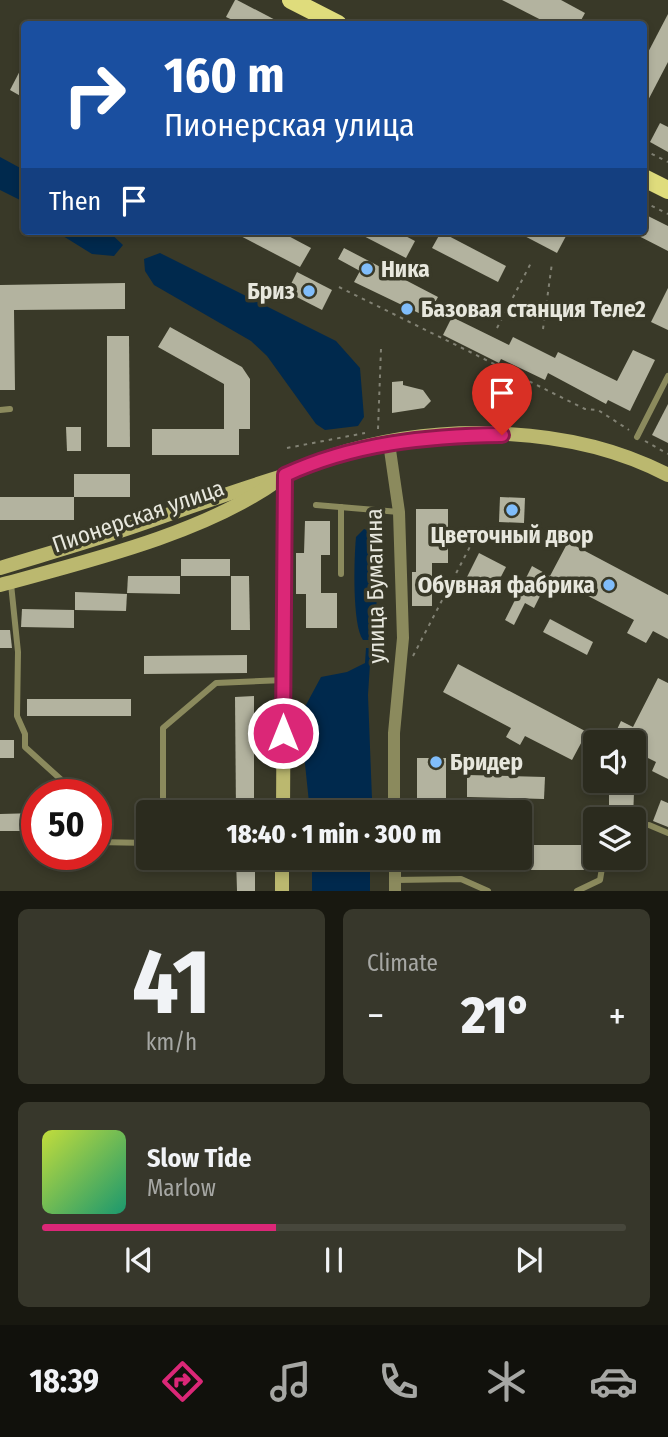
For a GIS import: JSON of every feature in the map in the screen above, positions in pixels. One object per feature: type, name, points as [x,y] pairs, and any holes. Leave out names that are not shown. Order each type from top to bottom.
[{"type":"main road","points":[[291,0],[332,21]]},
{"type":"main road","points":[[647,180],[668,191]]},
{"type":"main road","name":"Пионерская улица","points":[[0,568],[146,522],[240,487],[285,475],[332,455],[389,443],[443,436],[537,436],[600,446],[668,475]]},
{"type":"main road","points":[[283,800],[285,475]]},
{"type":"main road","name":"Пионерская улица","points":[[5,584],[158,537],[247,502],[285,475]]},
{"type":"main road","points":[[282,870],[282,891]]},
{"type":"street","name":"улица Бумагина","points":[[389,443],[399,512],[403,638],[394,733],[394,800]]},
{"type":"lane","points":[[637,437],[668,376]]},
{"type":"lane","points":[[0,410],[10,409]]},
{"type":"lane","points":[[316,505],[399,512]]},
{"type":"lane","points":[[341,507],[341,574]]},
{"type":"lane","points":[[5,584],[18,652],[17,716],[25,734],[25,747],[61,779]]},
{"type":"lane","points":[[163,800],[163,728],[216,683],[284,680]]},
{"type":"lane","points":[[649,825],[668,833]]},
{"type":"lane","points":[[112,842],[136,843]]},
{"type":"lane","points":[[577,891],[600,880],[602,870]]},
{"type":"lane","points":[[395,886],[461,879],[488,891]]},
{"type":"path","points":[[647,152],[668,162]]},
{"type":"path","points":[[647,204],[668,214]]},
{"type":"path","points":[[497,328],[532,261]]},
{"type":"path","points":[[543,328],[552,263]]},
{"type":"path","points":[[339,287],[585,409],[598,410],[622,423],[637,437],[668,454]]},
{"type":"path","points":[[378,430],[381,349]]},
{"type":"path","points":[[411,661],[475,537],[529,543]]},
{"type":"water","points":[[0,157],[21,168],[21,200],[0,190]]},
{"type":"water","points":[[61,235],[112,235],[123,245],[114,256],[92,254]]},
{"type":"water","points":[[160,253],[336,341],[360,368],[364,417],[358,426],[325,430],[316,424],[267,356],[251,341],[154,285],[145,271],[144,259]]},
{"type":"water","points":[[364,529],[369,531],[377,604],[374,631],[370,640],[363,640],[359,632],[355,606],[356,537]]},
{"type":"water","points":[[366,648],[371,648],[368,695],[372,800],[309,800],[300,716],[321,677],[347,672],[365,663]]},
{"type":"water","points":[[312,870],[370,870],[370,891],[312,891]]},
{"type":"building","points":[[237,0],[277,21],[235,21],[226,17]]},
{"type":"building","points":[[502,0],[561,0],[585,13],[581,21],[543,21]]},
{"type":"building","points":[[668,14],[668,62],[647,102],[647,54]]},
{"type":"building","points":[[21,69],[21,96],[10,90]]},
{"type":"building","points":[[660,123],[668,127],[668,152],[650,142]]},
{"type":"building","points":[[647,216],[668,226],[668,251],[637,235],[647,235]]},
{"type":"building","points":[[239,235],[287,235],[311,248],[300,267]]},
{"type":"building","points":[[362,235],[404,235],[415,241],[406,258]]},
{"type":"building","points":[[439,235],[447,235],[506,266],[498,282],[432,248]]},
{"type":"building","points":[[523,235],[564,235],[557,253]]},
{"type":"building","points":[[344,248],[438,297],[427,317],[354,282],[360,271],[338,259]]},
{"type":"building","name":"Бриз","points":[[297,272],[332,290],[322,310],[287,292]]},
{"type":"building","points":[[125,283],[125,309],[14,310],[15,390],[0,390],[0,285]]},
{"type":"building","points":[[668,288],[668,330],[651,322]]},
{"type":"building","points":[[452,317],[509,345],[513,337],[555,358],[558,352],[617,381],[633,350],[655,360],[630,411],[608,400],[606,404],[548,373],[545,380],[501,359],[499,363],[443,335]]},
{"type":"building","points":[[170,327],[242,367],[250,379],[250,429],[239,429],[239,455],[152,455],[152,429],[224,429],[224,384],[158,347]]},
{"type":"building","points":[[107,336],[129,336],[130,447],[107,447]]},
{"type":"building","points":[[403,381],[403,385],[423,390],[431,401],[424,408],[392,413],[392,382]]},
{"type":"building","points":[[668,404],[668,443],[652,435]]},
{"type":"building","points":[[66,427],[81,427],[81,451],[67,451]]},
{"type":"building","points":[[74,474],[130,474],[130,497],[74,497]]},
{"type":"building","points":[[0,497],[74,497],[74,520],[0,520]]},
{"type":"building","name":"Цветочный двор","points":[[500,497],[525,498],[524,523],[499,522]]},
{"type":"building","points":[[416,509],[448,509],[448,563],[432,563],[432,606],[412,606],[412,572],[416,572]]},
{"type":"building","points":[[305,521],[330,521],[330,555],[321,555],[321,593],[337,593],[337,628],[306,628],[306,594],[296,594],[296,553],[304,553]]},
{"type":"building","name":"Обувная фабрика","points":[[568,542],[668,595],[668,639],[653,631],[646,643],[627,633],[634,620],[550,576]]},
{"type":"building","points":[[479,553],[506,567],[493,592],[466,579]]},
{"type":"building","points":[[181,559],[230,559],[230,576],[181,576]]},
{"type":"building","points":[[532,566],[550,576],[534,608],[525,603],[514,625],[505,620]]},
{"type":"building","points":[[128,576],[180,576],[180,594],[127,593]]},
{"type":"building","points":[[231,576],[249,576],[250,630],[231,630]]},
{"type":"building","points":[[75,592],[127,594],[126,611],[75,610]]},
{"type":"building","points":[[22,609],[74,610],[74,628],[21,627]]},
{"type":"building","points":[[550,619],[593,642],[587,655],[543,632]]},
{"type":"building","points":[[0,630],[10,630],[12,648],[0,648]]},
{"type":"building","points":[[247,655],[247,673],[144,674],[144,656]]},
{"type":"building","points":[[458,664],[583,730],[583,739],[572,760],[525,736],[520,745],[506,737],[511,728],[443,692]]},
{"type":"building","points":[[658,678],[668,683],[668,779],[652,771],[656,762],[646,757],[646,730],[617,730],[621,721],[633,727]]},
{"type":"building","points":[[254,696],[254,800],[236,800],[235,697]]},
{"type":"building","points":[[27,699],[131,699],[131,716],[27,716]]},
{"type":"building","points":[[0,740],[14,740],[14,758],[0,758]]},
{"type":"building","points":[[417,758],[446,758],[446,800],[417,800]]},
{"type":"building","points":[[467,775],[545,777],[544,799],[467,797]]},
{"type":"building","points":[[609,793],[634,793],[633,807],[609,807]]},
{"type":"building","points":[[661,800],[668,803],[668,827],[653,821]]},
{"type":"building","points":[[21,813],[21,831],[0,831],[0,814]]},
{"type":"building","points":[[532,845],[583,845],[583,870],[532,870]]},
{"type":"building","points":[[236,870],[255,870],[255,891],[237,891]]},
{"type":"place","name":"Ника","points":[[367,269]]},
{"type":"place","name":"Бриз","points":[[309,291]]},
{"type":"place","name":"Базовая станция Теле2","points":[[407,309]]},
{"type":"place","name":"Цветочный двор","points":[[512,510]]},
{"type":"place","name":"Обувная фабрика","points":[[609,585]]},
{"type":"place","name":"Бридер","points":[[436,762]]},
{"type":"route","points":[[283,733],[285,475],[332,455],[389,443],[443,436],[502,435]]}]
